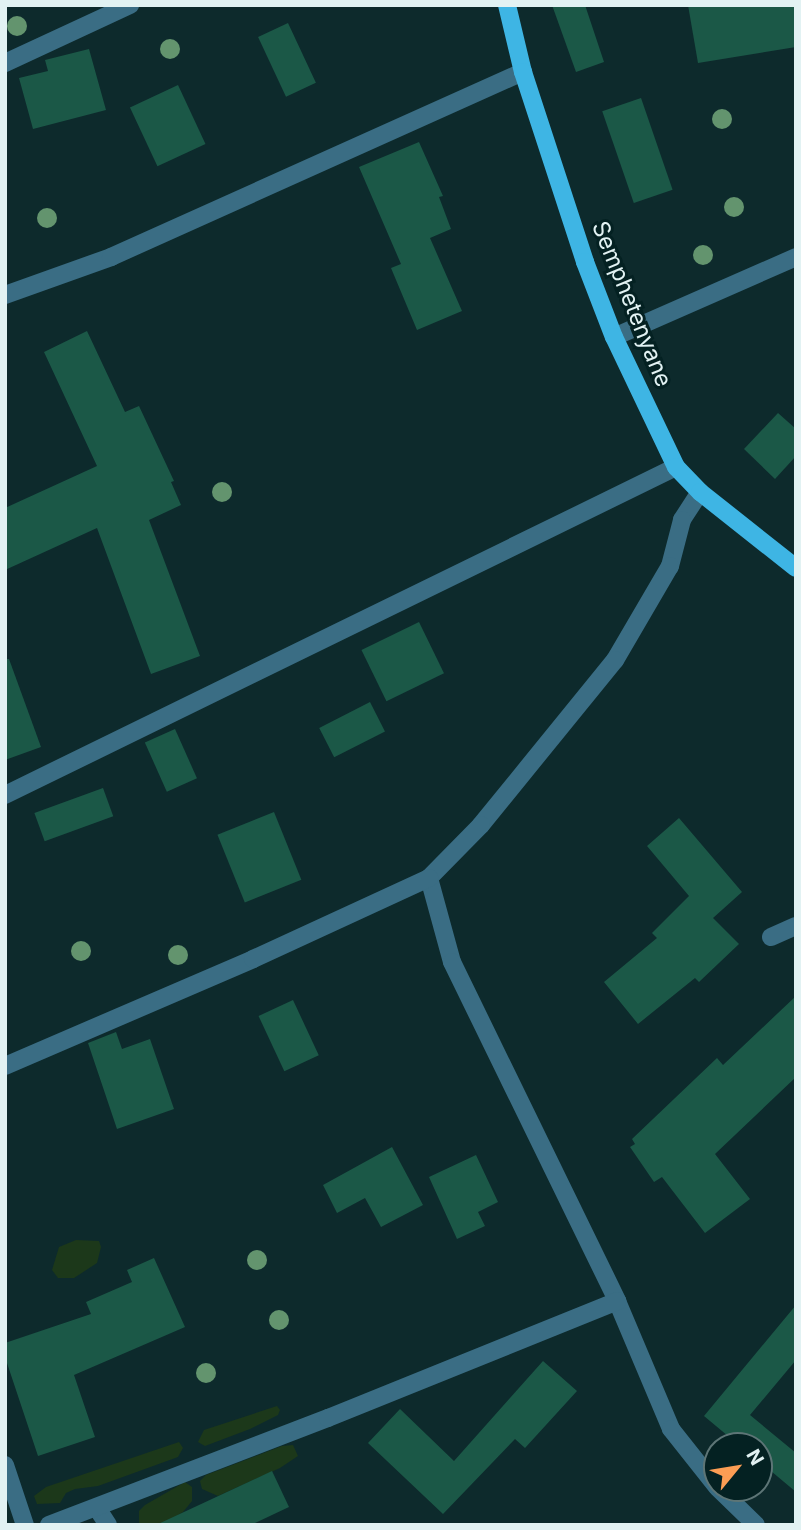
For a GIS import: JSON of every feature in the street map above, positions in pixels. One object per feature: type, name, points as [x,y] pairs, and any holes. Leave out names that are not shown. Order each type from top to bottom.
[{"type":"main road","name":"Semphetenyane","points":[[507,5],[523,72],[585,262],[614,337],[676,467],[700,492],[796,568]]},
{"type":"street","points":[[5,62],[130,5]]},
{"type":"street","points":[[5,295],[111,257],[523,72]]},
{"type":"street","points":[[614,337],[796,257]]},
{"type":"street","points":[[5,795],[676,467]]},
{"type":"street","points":[[5,1066],[253,959],[429,878],[481,825],[615,660],[670,566],[682,520],[700,492]]},
{"type":"street","points":[[429,878],[452,962],[617,1301],[671,1429],[703,1468]]},
{"type":"street","points":[[771,937],[796,926]]},
{"type":"street","points":[[49,1525],[617,1301]]},
{"type":"street","points":[[5,1465],[25,1525]]},
{"type":"street","points":[[733,1502],[756,1525]]},
{"type":"street","points":[[97,1507],[108,1525]]},
{"type":"green space","points":[[76,1240],[99,1241],[101,1247],[97,1263],[74,1278],[58,1278],[52,1270],[59,1247]]},
{"type":"green space","points":[[277,1406],[280,1410],[278,1415],[250,1429],[205,1446],[198,1442],[204,1430]]},
{"type":"green space","points":[[179,1442],[183,1448],[178,1457],[98,1486],[75,1489],[66,1493],[60,1503],[37,1504],[34,1496],[46,1487]]},
{"type":"green space","points":[[293,1445],[298,1456],[280,1468],[218,1496],[202,1489],[200,1481],[206,1475],[282,1446]]},
{"type":"green space","points":[[185,1482],[192,1487],[192,1501],[183,1512],[162,1525],[139,1523],[139,1511],[145,1505]]},
{"type":"building","points":[[552,5],[585,5],[604,62],[576,72]]},
{"type":"building","points":[[688,5],[796,5],[796,47],[698,63]]},
{"type":"building","points":[[288,23],[316,83],[286,97],[258,37]]},
{"type":"building","points":[[89,49],[106,110],[33,129],[19,78],[48,71],[45,60]]},
{"type":"building","points":[[178,85],[205,144],[157,166],[130,107]]},
{"type":"building","points":[[641,98],[673,190],[634,203],[602,111]]},
{"type":"building","points":[[419,142],[443,196],[439,197],[451,229],[430,238],[462,311],[417,330],[391,268],[401,264],[359,167]]},
{"type":"building","points":[[87,331],[125,412],[139,406],[174,481],[171,482],[181,505],[149,520],[200,656],[151,674],[97,528],[5,570],[5,508],[97,466],[44,352]]},
{"type":"building","points":[[778,413],[796,429],[796,456],[775,479],[744,449]]},
{"type":"building","points":[[419,622],[444,673],[386,701],[361,650]]},
{"type":"building","points":[[5,659],[9,659],[41,747],[5,760]]},
{"type":"building","points":[[370,702],[385,731],[334,757],[319,728]]},
{"type":"building","points":[[175,729],[197,778],[167,792],[145,742]]},
{"type":"building","points":[[103,788],[113,816],[45,841],[34,813]]},
{"type":"building","points":[[274,812],[301,880],[245,903],[217,835]]},
{"type":"building","points":[[679,818],[742,892],[713,918],[739,944],[699,982],[695,978],[638,1024],[604,982],[657,938],[652,933],[689,896],[647,846]]},
{"type":"building","points":[[796,996],[796,1077],[715,1154],[750,1199],[705,1233],[662,1177],[654,1182],[630,1147],[635,1144],[632,1139],[717,1058],[723,1065]]},
{"type":"building","points":[[293,1000],[319,1055],[284,1071],[259,1016]]},
{"type":"building","points":[[116,1032],[122,1049],[150,1039],[174,1109],[117,1129],[88,1043]]},
{"type":"building","points":[[392,1147],[423,1205],[381,1227],[365,1198],[337,1213],[323,1185]]},
{"type":"building","points":[[476,1155],[498,1202],[478,1212],[485,1226],[457,1239],[429,1177]]},
{"type":"building","points":[[154,1258],[185,1327],[74,1375],[95,1437],[38,1456],[5,1357],[5,1343],[91,1314],[86,1302],[132,1282],[127,1270]]},
{"type":"building","points":[[796,1305],[796,1360],[750,1415],[771,1432],[723,1432],[704,1416]]},
{"type":"building","points":[[543,1361],[577,1391],[525,1448],[515,1439],[443,1514],[368,1443],[400,1409],[454,1461]]},
{"type":"building","points":[[773,1434],[796,1453],[796,1492],[773,1473]]},
{"type":"building","points":[[272,1471],[289,1507],[251,1525],[156,1525]]}]
